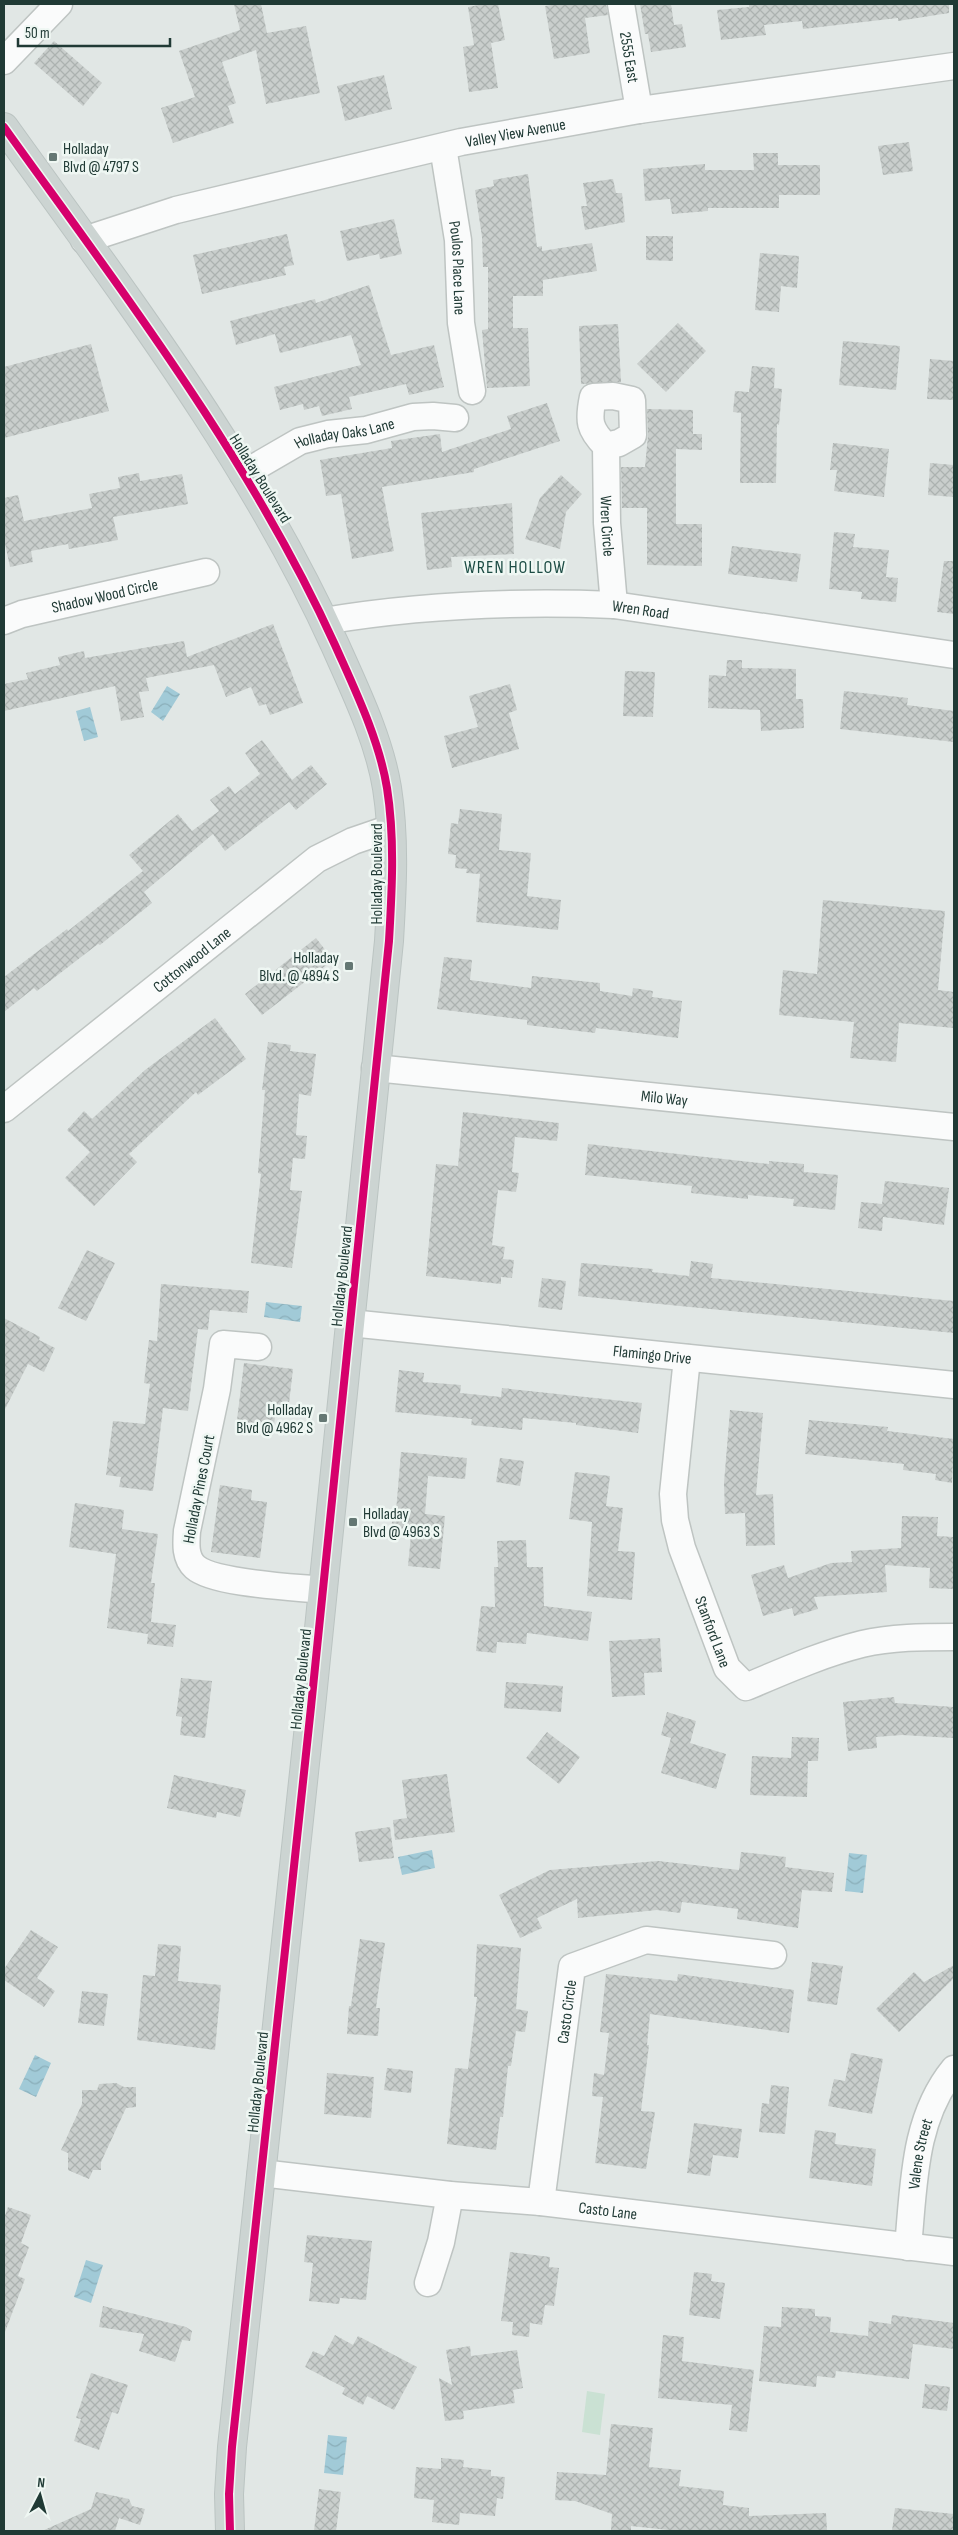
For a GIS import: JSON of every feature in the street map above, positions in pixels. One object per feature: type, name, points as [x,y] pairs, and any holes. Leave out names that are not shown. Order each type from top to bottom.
[{"type":"main road","name":"Holladay Boulevard","points":[[4,127],[188,387],[243,474],[299,569],[324,621],[375,745],[387,787],[391,828],[391,907],[323,1590],[232,2447],[229,2494],[230,2531]]},
{"type":"street","points":[[4,61],[59,4]]},
{"type":"street","name":"2555 East","points":[[621,4],[638,110]]},
{"type":"street","name":"Valley View Avenue","points":[[84,240],[176,210],[443,147],[638,110],[954,66]]},
{"type":"street","name":"Poulos Place Lane","points":[[443,147],[458,240],[461,323],[472,391]]},
{"type":"street","name":"Holladay Oaks Lane","points":[[243,474],[300,441],[328,434],[366,430],[413,417],[455,418]]},
{"type":"street","name":"Wren Circle","points":[[606,446],[607,523],[614,605]]},
{"type":"street","name":"Shadow Wood Circle","points":[[4,621],[22,614],[206,572]]},
{"type":"street","name":"Wren Road","points":[[324,621],[375,612],[477,605],[566,603],[614,605],[954,655]]},
{"type":"street","name":"Cottonwood Lane","points":[[4,1109],[317,859],[353,840],[391,828]]},
{"type":"street","name":"Milo Way","points":[[375,1068],[954,1128]]},
{"type":"street","name":"Flamingo Drive","points":[[350,1323],[954,1385]]},
{"type":"street","name":"Holladay Pines Court","points":[[258,1347],[223,1344],[217,1389],[186,1531],[186,1552],[195,1567],[212,1576],[323,1590]]},
{"type":"street","name":"Stanford Lane","points":[[687,1358],[673,1494],[675,1520],[682,1548],[727,1668],[746,1687],[815,1659],[863,1644],[921,1637],[954,1637]]},
{"type":"street","name":"Casto Circle","points":[[541,2202],[572,1967],[646,1940],[773,1955]]},
{"type":"street","name":"Valene Street","points":[[908,2247],[923,2127],[937,2094],[954,2069]]},
{"type":"street","name":"Casto Lane","points":[[261,2173],[450,2195],[541,2202],[954,2252]]},
{"type":"street","points":[[428,2283],[441,2242],[450,2195]]},
{"type":"green space","points":[[587,2391],[605,2394],[600,2435],[582,2432]]},
{"type":"water","points":[[167,686],[180,694],[163,721],[151,712]]},
{"type":"water","points":[[90,707],[98,737],[84,741],[76,711]]},
{"type":"water","points":[[266,1302],[302,1306],[300,1322],[264,1317]]},
{"type":"water","points":[[432,1850],[435,1868],[402,1875],[398,1857]]},
{"type":"water","points":[[849,1853],[867,1855],[863,1893],[845,1891]]},
{"type":"water","points":[[35,2055],[51,2063],[36,2097],[19,2089]]},
{"type":"water","points":[[86,2260],[103,2265],[91,2303],[74,2297]]},
{"type":"water","points":[[328,2435],[347,2437],[343,2475],[324,2473]]},
{"type":"building","points":[[234,4],[261,4],[267,33],[306,26],[320,93],[266,104],[256,50],[222,62],[236,103],[228,106],[234,123],[173,143],[161,108],[195,97],[179,51],[240,30]]},
{"type":"building","points":[[498,4],[505,40],[491,43],[498,88],[469,92],[463,47],[474,45],[468,7]]},
{"type":"building","points":[[558,4],[606,4],[608,15],[585,18],[590,53],[554,59],[545,6]]},
{"type":"building","points":[[640,4],[671,4],[674,25],[682,24],[686,47],[651,52],[648,34],[645,34]]},
{"type":"building","points":[[749,4],[949,4],[949,13],[898,21],[898,18],[803,29],[802,21],[764,25],[766,35],[721,40],[717,10],[749,7]]},
{"type":"building","points":[[54,41],[102,83],[83,106],[34,63]]},
{"type":"building","points":[[384,75],[392,109],[345,121],[337,86]]},
{"type":"building","points":[[909,142],[913,171],[883,175],[878,146]]},
{"type":"building","points":[[753,153],[778,153],[778,165],[820,165],[820,195],[779,195],[779,208],[708,208],[708,211],[672,214],[670,199],[645,201],[643,169],[705,164],[705,170],[754,170]]},
{"type":"building","points":[[528,174],[537,247],[542,246],[542,251],[592,243],[597,271],[543,280],[543,296],[513,296],[513,328],[528,328],[530,386],[487,388],[482,330],[488,329],[488,267],[483,267],[482,237],[475,190],[494,186],[493,180]]},
{"type":"building","points":[[613,179],[616,193],[622,193],[625,222],[585,230],[581,206],[587,206],[583,183]]},
{"type":"building","points":[[394,219],[402,254],[380,259],[379,254],[347,261],[340,231]]},
{"type":"building","points":[[287,234],[294,265],[284,267],[286,275],[202,294],[193,255]]},
{"type":"building","points":[[646,236],[673,236],[673,261],[646,260]]},
{"type":"building","points":[[760,253],[799,256],[797,288],[781,286],[779,312],[755,310]]},
{"type":"building","points":[[369,285],[391,355],[434,345],[444,387],[409,395],[406,384],[349,397],[352,409],[322,416],[319,406],[304,410],[303,404],[280,410],[274,387],[361,365],[351,335],[280,353],[275,334],[236,345],[230,321],[315,299],[316,303]]},
{"type":"building","points":[[678,323],[706,351],[666,392],[637,364]]},
{"type":"building","points":[[618,324],[621,382],[581,384],[579,326]]},
{"type":"building","points":[[843,341],[900,346],[896,390],[839,385]]},
{"type":"building","points":[[91,344],[109,411],[4,438],[4,367]]},
{"type":"building","points":[[930,359],[954,361],[954,400],[927,399]]},
{"type":"building","points":[[752,366],[775,368],[774,388],[782,389],[779,425],[777,424],[776,483],[740,483],[741,413],[733,412],[735,391],[749,392]]},
{"type":"building","points":[[547,403],[560,441],[474,469],[474,472],[382,487],[394,551],[352,559],[341,494],[326,496],[320,460],[392,448],[391,441],[440,434],[442,452],[511,429],[507,416]]},
{"type":"building","points":[[647,409],[693,410],[693,434],[702,434],[702,450],[676,449],[676,524],[702,524],[702,566],[647,565],[647,508],[622,508],[621,467],[645,467],[648,435]]},
{"type":"building","points":[[833,443],[889,449],[884,497],[834,491],[837,470],[830,470]]},
{"type":"building","points":[[930,463],[954,465],[954,497],[928,495]]},
{"type":"building","points":[[139,473],[140,481],[182,474],[188,504],[113,517],[118,540],[69,549],[68,544],[31,551],[33,562],[10,567],[4,539],[4,498],[18,495],[24,521],[92,508],[89,494],[120,488],[118,477]]},
{"type":"building","points":[[561,475],[582,494],[566,512],[560,549],[525,539],[540,498]]},
{"type":"building","points":[[512,503],[514,554],[451,557],[452,567],[427,570],[421,513]]},
{"type":"building","points":[[834,532],[855,534],[853,547],[889,550],[886,577],[898,578],[896,602],[861,599],[862,592],[829,589]]},
{"type":"building","points":[[732,546],[801,554],[797,582],[728,574]]},
{"type":"building","points":[[944,561],[954,561],[954,614],[937,612]]},
{"type":"building","points":[[273,624],[303,703],[270,715],[266,704],[259,706],[251,687],[226,697],[214,665],[146,678],[149,691],[139,692],[144,717],[121,721],[115,686],[4,711],[4,684],[28,679],[26,673],[60,665],[58,657],[84,651],[85,658],[184,641],[187,657]]},
{"type":"building","points":[[727,660],[742,660],[742,668],[796,669],[796,699],[803,699],[804,728],[761,731],[760,710],[708,708],[709,675],[726,676]]},
{"type":"building","points":[[625,671],[655,672],[653,717],[623,716]]},
{"type":"building","points":[[510,684],[517,710],[509,713],[519,749],[452,768],[444,736],[478,727],[469,696]]},
{"type":"building","points":[[844,691],[908,698],[907,705],[954,711],[954,742],[840,729]]},
{"type":"building","points":[[262,740],[292,780],[311,765],[327,784],[296,810],[289,802],[225,851],[213,834],[144,892],[152,903],[100,945],[98,944],[37,991],[34,988],[4,1012],[4,977],[67,929],[68,931],[143,871],[129,855],[178,814],[192,831],[219,811],[210,800],[229,786],[235,794],[260,774],[245,753]]},
{"type":"building","points":[[460,809],[502,814],[499,850],[531,853],[527,896],[561,900],[558,930],[476,922],[480,874],[466,873],[467,869],[455,868],[456,855],[448,854],[451,823],[458,824]]},
{"type":"building","points":[[823,900],[945,911],[938,990],[954,992],[954,1028],[899,1023],[896,1062],[850,1058],[854,1022],[779,1015],[783,970],[817,974]]},
{"type":"building","points":[[316,938],[333,960],[262,1015],[245,994]]},
{"type":"building","points":[[444,957],[472,960],[470,980],[531,988],[532,976],[600,983],[600,991],[632,996],[633,988],[653,991],[652,997],[682,1001],[678,1038],[596,1028],[595,1033],[527,1025],[527,1020],[437,1009]]},
{"type":"building","points":[[215,1018],[246,1059],[198,1095],[196,1092],[129,1154],[137,1162],[94,1206],[65,1178],[90,1152],[67,1130],[84,1111],[92,1119],[145,1070]]},
{"type":"building","points":[[268,1042],[291,1045],[290,1051],[316,1054],[311,1096],[299,1094],[296,1135],[307,1136],[305,1159],[293,1158],[290,1190],[302,1191],[292,1268],[251,1263],[261,1174],[258,1173],[265,1090],[262,1090]]},
{"type":"building","points":[[463,1112],[559,1123],[557,1141],[515,1137],[512,1172],[519,1173],[516,1192],[498,1190],[492,1245],[505,1247],[503,1259],[514,1260],[512,1278],[501,1277],[501,1284],[426,1276],[436,1164],[458,1166]]},
{"type":"building","points":[[588,1144],[769,1164],[769,1161],[804,1164],[804,1172],[838,1175],[835,1210],[793,1206],[794,1199],[748,1195],[748,1199],[691,1193],[692,1186],[585,1175]]},
{"type":"building","points":[[885,1181],[949,1188],[944,1225],[883,1217],[882,1231],[858,1228],[861,1202],[882,1204]]},
{"type":"building","points":[[87,1250],[115,1263],[86,1321],[58,1308]]},
{"type":"building","points":[[691,1261],[713,1264],[711,1278],[954,1301],[954,1333],[578,1296],[581,1263],[653,1269],[652,1272],[689,1276]]},
{"type":"building","points":[[542,1278],[566,1281],[562,1310],[538,1307]]},
{"type":"building","points":[[161,1284],[249,1291],[247,1313],[210,1310],[208,1330],[198,1329],[188,1411],[163,1408],[153,1491],[119,1487],[121,1477],[106,1475],[113,1421],[145,1424],[150,1384],[144,1383],[149,1340],[157,1341]]},
{"type":"building","points":[[4,1318],[40,1337],[39,1340],[55,1348],[44,1372],[28,1364],[4,1411]]},
{"type":"building","points":[[244,1363],[293,1369],[288,1412],[276,1410],[273,1432],[236,1428]]},
{"type":"building","points":[[399,1370],[424,1373],[423,1382],[461,1385],[460,1393],[501,1397],[502,1388],[642,1403],[638,1433],[576,1425],[576,1423],[523,1418],[522,1430],[471,1425],[472,1419],[395,1412]]},
{"type":"building","points":[[730,1410],[763,1413],[756,1495],[773,1494],[775,1545],[746,1546],[745,1513],[725,1514],[724,1483]]},
{"type":"building","points":[[809,1420],[888,1427],[887,1431],[954,1439],[952,1483],[935,1480],[936,1474],[903,1470],[904,1464],[805,1454]]},
{"type":"building","points":[[401,1452],[467,1458],[465,1479],[428,1476],[425,1514],[445,1516],[440,1569],[408,1566],[411,1535],[391,1533],[393,1511],[396,1511]]},
{"type":"building","points":[[500,1458],[524,1461],[520,1486],[496,1482]]},
{"type":"building","points":[[575,1472],[610,1476],[606,1506],[623,1508],[618,1551],[635,1552],[632,1600],[587,1596],[592,1522],[569,1519]]},
{"type":"building","points":[[220,1485],[252,1490],[251,1500],[267,1502],[260,1558],[211,1552]]},
{"type":"building","points":[[75,1503],[124,1510],[122,1529],[158,1534],[151,1583],[155,1583],[151,1622],[176,1625],[173,1647],[147,1644],[148,1634],[107,1628],[116,1554],[69,1547]]},
{"type":"building","points":[[902,1516],[938,1517],[937,1536],[954,1537],[954,1589],[929,1588],[930,1568],[885,1565],[887,1592],[814,1597],[818,1609],[794,1616],[792,1608],[763,1616],[751,1575],[784,1565],[788,1578],[831,1563],[852,1562],[851,1551],[901,1548]]},
{"type":"building","points":[[526,1540],[527,1567],[543,1567],[544,1606],[592,1612],[588,1641],[527,1633],[526,1644],[497,1642],[496,1653],[476,1651],[481,1606],[495,1607],[494,1567],[498,1567],[497,1541]]},
{"type":"building","points":[[660,1638],[662,1672],[644,1673],[645,1695],[612,1697],[609,1641]]},
{"type":"building","points":[[181,1678],[212,1681],[205,1738],[180,1735],[182,1717],[176,1716]]},
{"type":"building","points":[[506,1682],[563,1686],[561,1712],[504,1708]]},
{"type":"building","points":[[894,1697],[895,1703],[954,1707],[954,1738],[902,1735],[876,1737],[877,1748],[848,1751],[843,1702]]},
{"type":"building","points":[[667,1712],[696,1721],[690,1743],[726,1754],[716,1789],[661,1773],[671,1738],[661,1735]]},
{"type":"building","points":[[547,1732],[580,1757],[559,1784],[526,1758]]},
{"type":"building","points":[[792,1737],[819,1738],[818,1761],[808,1761],[807,1797],[750,1795],[752,1756],[791,1758]]},
{"type":"building","points":[[447,1774],[455,1832],[395,1840],[393,1820],[407,1818],[402,1780]]},
{"type":"building","points":[[174,1775],[246,1790],[240,1817],[217,1812],[216,1818],[167,1808]]},
{"type":"building","points":[[390,1827],[394,1858],[359,1862],[355,1832]]},
{"type":"building","points":[[741,1852],[786,1857],[785,1867],[834,1873],[832,1892],[802,1890],[798,1928],[737,1919],[738,1909],[682,1902],[680,1913],[657,1910],[578,1918],[577,1899],[537,1918],[542,1928],[520,1938],[499,1895],[550,1870],[658,1861],[739,1870]]},
{"type":"building","points":[[31,1930],[58,1947],[37,1978],[55,1991],[44,2007],[4,1980],[4,1969]]},
{"type":"building","points":[[360,1939],[385,1943],[376,2008],[380,2008],[378,2036],[347,2034],[349,2006],[351,2006]]},
{"type":"building","points":[[158,1944],[181,1946],[178,1981],[221,1985],[215,2050],[137,2040],[143,1975],[155,1976]]},
{"type":"building","points":[[477,1944],[521,1948],[516,2009],[528,2011],[525,2032],[516,2031],[511,2066],[508,2066],[503,2117],[500,2117],[496,2150],[447,2144],[455,2068],[468,2069],[477,1997],[474,1997]]},
{"type":"building","points":[[812,1962],[843,1966],[837,2005],[807,2001]]},
{"type":"building","points":[[954,1965],[954,1978],[899,2032],[876,2009],[914,1972],[924,1982]]},
{"type":"building","points":[[606,1974],[677,1981],[678,1974],[794,1990],[789,2033],[650,2014],[647,2045],[649,2045],[641,2111],[655,2112],[646,2169],[595,2163],[603,2097],[592,2096],[594,2073],[604,2075],[609,2033],[600,2032]]},
{"type":"building","points":[[82,1991],[108,1994],[104,2026],[78,2023]]},
{"type":"building","points":[[851,2053],[883,2059],[872,2114],[828,2106],[834,2079],[845,2081]]},
{"type":"building","points":[[387,2068],[413,2071],[411,2093],[384,2090]]},
{"type":"building","points":[[327,2073],[374,2077],[371,2118],[324,2114]]},
{"type":"building","points":[[116,2083],[124,2087],[136,2087],[136,2107],[126,2108],[101,2162],[101,2170],[93,2170],[89,2179],[68,2170],[68,2153],[61,2150],[82,2104],[82,2090],[97,2090],[99,2084]]},
{"type":"building","points":[[771,2085],[789,2087],[785,2134],[759,2132],[762,2103],[769,2104]]},
{"type":"building","points":[[694,2123],[742,2129],[738,2158],[713,2155],[710,2176],[687,2173]]},
{"type":"building","points":[[815,2130],[836,2133],[835,2144],[876,2149],[872,2186],[809,2178]]},
{"type":"building","points":[[8,2207],[31,2215],[21,2243],[29,2247],[18,2276],[25,2279],[5,2332],[4,2218]]},
{"type":"building","points":[[307,2235],[372,2241],[366,2300],[340,2298],[339,2304],[309,2301],[313,2263],[304,2262]]},
{"type":"building","points":[[510,2252],[550,2257],[549,2267],[559,2268],[554,2306],[545,2305],[542,2325],[530,2323],[529,2337],[512,2335],[513,2322],[501,2321]]},
{"type":"building","points":[[694,2272],[712,2274],[711,2281],[725,2283],[720,2319],[689,2315]]},
{"type":"building","points":[[103,2306],[186,2327],[192,2331],[190,2341],[182,2340],[175,2362],[139,2351],[144,2334],[99,2327]]},
{"type":"building","points":[[782,2307],[815,2309],[815,2316],[831,2317],[830,2332],[868,2336],[869,2321],[891,2324],[892,2315],[954,2323],[954,2349],[913,2344],[909,2379],[836,2371],[835,2378],[817,2376],[816,2387],[759,2381],[764,2326],[781,2327]]},
{"type":"building","points":[[335,2335],[353,2345],[358,2336],[417,2367],[394,2410],[367,2396],[363,2405],[342,2394],[345,2388],[305,2367],[313,2351],[324,2356]]},
{"type":"building","points":[[663,2335],[684,2337],[682,2361],[754,2370],[747,2432],[729,2430],[732,2405],[658,2398]]},
{"type":"building","points":[[470,2346],[471,2356],[517,2350],[523,2388],[513,2390],[515,2403],[463,2411],[464,2419],[445,2421],[439,2378],[452,2385],[446,2350]]},
{"type":"building","points":[[91,2373],[128,2385],[118,2414],[112,2412],[99,2450],[74,2441],[81,2419],[76,2418]]},
{"type":"building","points":[[925,2384],[950,2387],[947,2411],[922,2408]]},
{"type":"building","points":[[611,2424],[653,2428],[649,2467],[681,2470],[679,2486],[724,2491],[723,2505],[749,2508],[749,2516],[826,2513],[827,2531],[677,2531],[631,2526],[631,2531],[611,2530],[612,2514],[575,2501],[555,2500],[557,2472],[606,2475]]},
{"type":"building","points":[[441,2458],[464,2460],[463,2467],[491,2470],[491,2476],[505,2477],[503,2499],[497,2498],[495,2516],[460,2513],[459,2525],[432,2522],[434,2500],[414,2498],[416,2467],[441,2469]]},
{"type":"building","points":[[319,2489],[341,2492],[336,2531],[314,2531]]},
{"type":"building","points":[[96,2492],[129,2499],[132,2506],[145,2509],[140,2525],[119,2518],[115,2531],[42,2531],[91,2509]]},
{"type":"building","points":[[895,2508],[954,2514],[954,2531],[892,2531]]},
{"type":"cycle path","points":[[4,127],[182,378],[264,509],[301,576],[358,697],[378,751],[390,807],[392,864],[389,941],[311,1707],[232,2447],[229,2494],[230,2531]]},
{"type":"place","name":"Holladay Blvd @ 4797 S","points":[[53,157]]},
{"type":"place","name":"Holladay Blvd. @ 4894 S","points":[[349,966]]},
{"type":"place","name":"Holladay Blvd @ 4962 S","points":[[323,1418]]},
{"type":"place","name":"Holladay Blvd @ 4963 S","points":[[353,1522]]},
{"type":"district","name":"WREN HOLLOW","points":[[515,567]]}]
